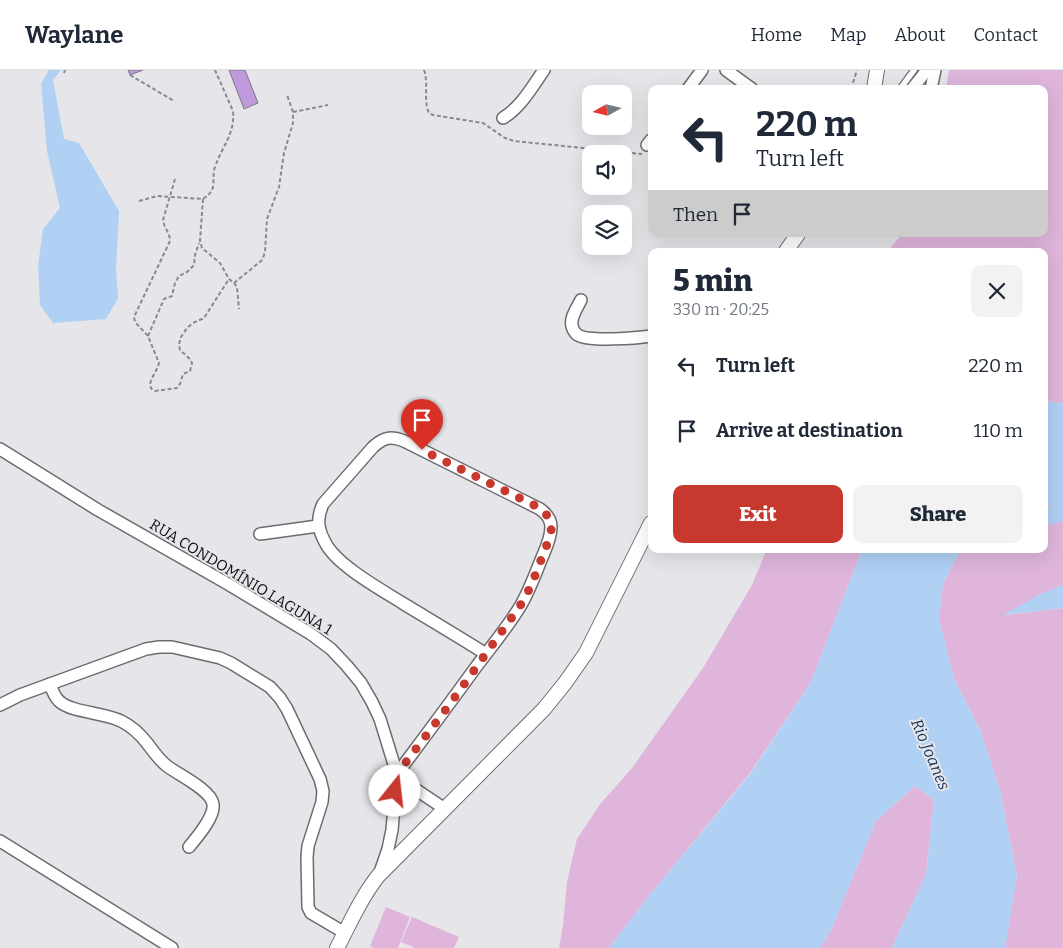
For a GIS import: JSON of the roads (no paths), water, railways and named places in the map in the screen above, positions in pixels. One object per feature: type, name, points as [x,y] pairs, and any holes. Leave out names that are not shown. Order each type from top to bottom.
[{"type":"street","points":[[503,118],[512,113],[519,105],[544,70]]},
{"type":"street","points":[[691,85],[702,70]]},
{"type":"street","points":[[726,70],[747,85]]},
{"type":"street","points":[[875,85],[877,70]]},
{"type":"street","points":[[915,85],[927,70]]},
{"type":"street","points":[[932,85],[935,70]]},
{"type":"street","points":[[788,248],[796,237]]},
{"type":"street","points":[[581,300],[574,313],[572,322],[573,329],[578,335],[587,338],[606,339],[648,336]]},
{"type":"street","points":[[445,808],[424,795],[397,774],[486,654],[520,606],[531,586],[551,534],[550,519],[540,508],[404,441],[392,438],[380,441],[323,504],[320,510],[318,526],[326,544],[353,571],[486,654]]},
{"type":"street","name":"RUA CONDOMÍNIO LAGUNA 1","points":[[0,449],[98,510],[297,625],[331,649],[347,666],[361,683],[372,702],[388,741],[397,774],[390,840],[378,876]]},
{"type":"street","points":[[260,534],[318,526]]},
{"type":"street","points":[[337,948],[359,904],[378,876],[544,709],[565,683],[586,654],[648,529]]},
{"type":"street","points":[[0,706],[20,695],[146,649],[165,647],[220,658],[270,687],[280,698],[287,710],[320,779],[323,791],[322,802],[308,846],[308,907],[311,912],[344,933]]},
{"type":"street","points":[[50,684],[58,700],[65,705],[108,716],[122,722],[135,731],[166,766],[210,796],[213,811],[190,847]]},
{"type":"street","points":[[0,841],[172,948]]},
{"type":"lane","points":[[903,85],[914,70]]},
{"type":"water","points":[[49,70],[61,70],[53,80],[64,139],[79,143],[119,211],[116,269],[118,298],[106,319],[53,323],[40,305],[38,266],[43,229],[60,208],[47,151],[41,84]]},
{"type":"water","points":[[1048,401],[1063,404],[1063,508],[1048,505]]},
{"type":"water","points":[[861,553],[959,553],[943,584],[939,619],[955,681],[981,732],[1000,791],[1017,876],[1005,948],[892,948],[926,874],[934,800],[915,786],[876,821],[831,930],[820,948],[609,948],[649,896],[750,774],[811,682]]},
{"type":"water","points":[[1063,585],[1063,608],[1003,615],[1039,595]]},
{"type":"waterway","name":"Rio Joanes","points":[[1048,516],[1063,512]]}]
